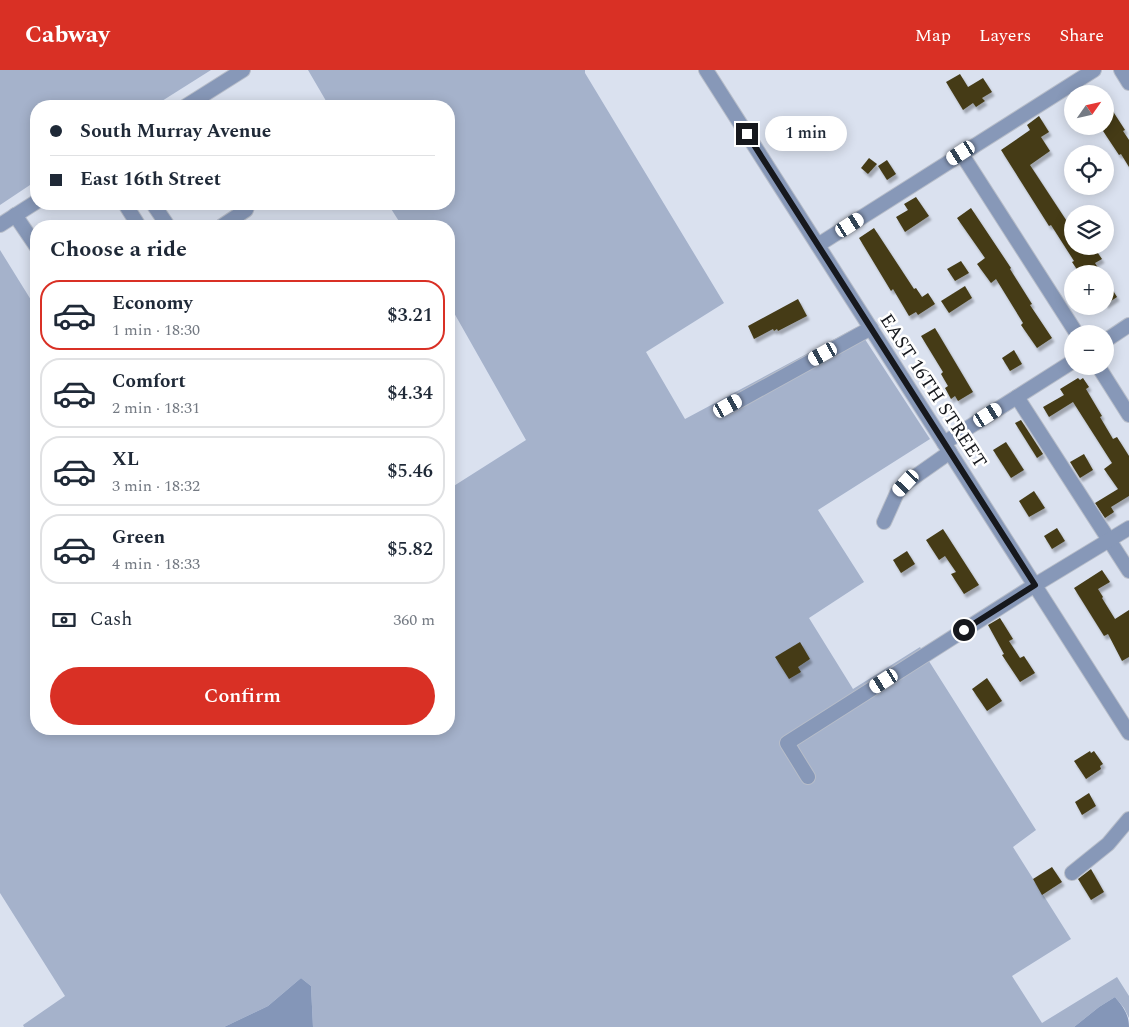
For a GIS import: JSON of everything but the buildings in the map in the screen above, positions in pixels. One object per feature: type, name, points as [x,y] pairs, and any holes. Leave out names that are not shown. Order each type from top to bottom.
[{"type":"street","points":[[198,100],[243,70]]},
{"type":"street","name":"EAST 16TH STREET","points":[[706,70],[1129,733]]},
{"type":"street","points":[[818,245],[1094,70]]},
{"type":"street","points":[[1120,70],[1129,84]]},
{"type":"street","points":[[961,153],[1071,325]]},
{"type":"street","points":[[0,225],[30,206]]},
{"type":"street","points":[[231,220],[246,210]]},
{"type":"street","points":[[15,215],[30,237]]},
{"type":"street","points":[[1114,335],[1129,326]]},
{"type":"street","points":[[728,406],[871,328]]},
{"type":"street","points":[[884,522],[897,493],[947,447],[1017,397],[1064,367]]},
{"type":"street","points":[[1104,375],[1129,415]]},
{"type":"street","points":[[1017,397],[1129,571]]},
{"type":"street","points":[[808,777],[787,743],[1035,585],[1129,528]]},
{"type":"street","points":[[1072,873],[1108,844],[1129,819]]},
{"type":"shaded area","points":[[0,70],[211,70],[164,100],[30,100],[30,185],[0,205]]},
{"type":"shaded area","points":[[308,70],[585,70],[585,73],[724,303],[646,352],[685,419],[857,327],[930,439],[818,510],[864,582],[809,618],[853,689],[920,647],[1036,830],[1013,847],[1071,939],[1012,976],[1042,1023],[1117,977],[1129,996],[1129,1018],[1115,997],[1074,1027],[313,1027],[311,986],[301,978],[268,1006],[224,1027],[24,1027],[23,1025],[65,996],[0,893],[0,250],[30,298],[30,735],[455,735],[455,485],[526,440],[455,315],[455,220],[398,220],[392,210],[455,210],[455,100],[326,100]]},
{"type":"shaded area","points":[[301,978],[311,986],[313,1027],[224,1027],[268,1006]]},
{"type":"shaded area","points":[[1115,997],[1127,1014],[1129,1027],[1074,1027],[1099,1007]]},
{"type":"route","points":[[747,134],[1035,585],[964,630]]}]
